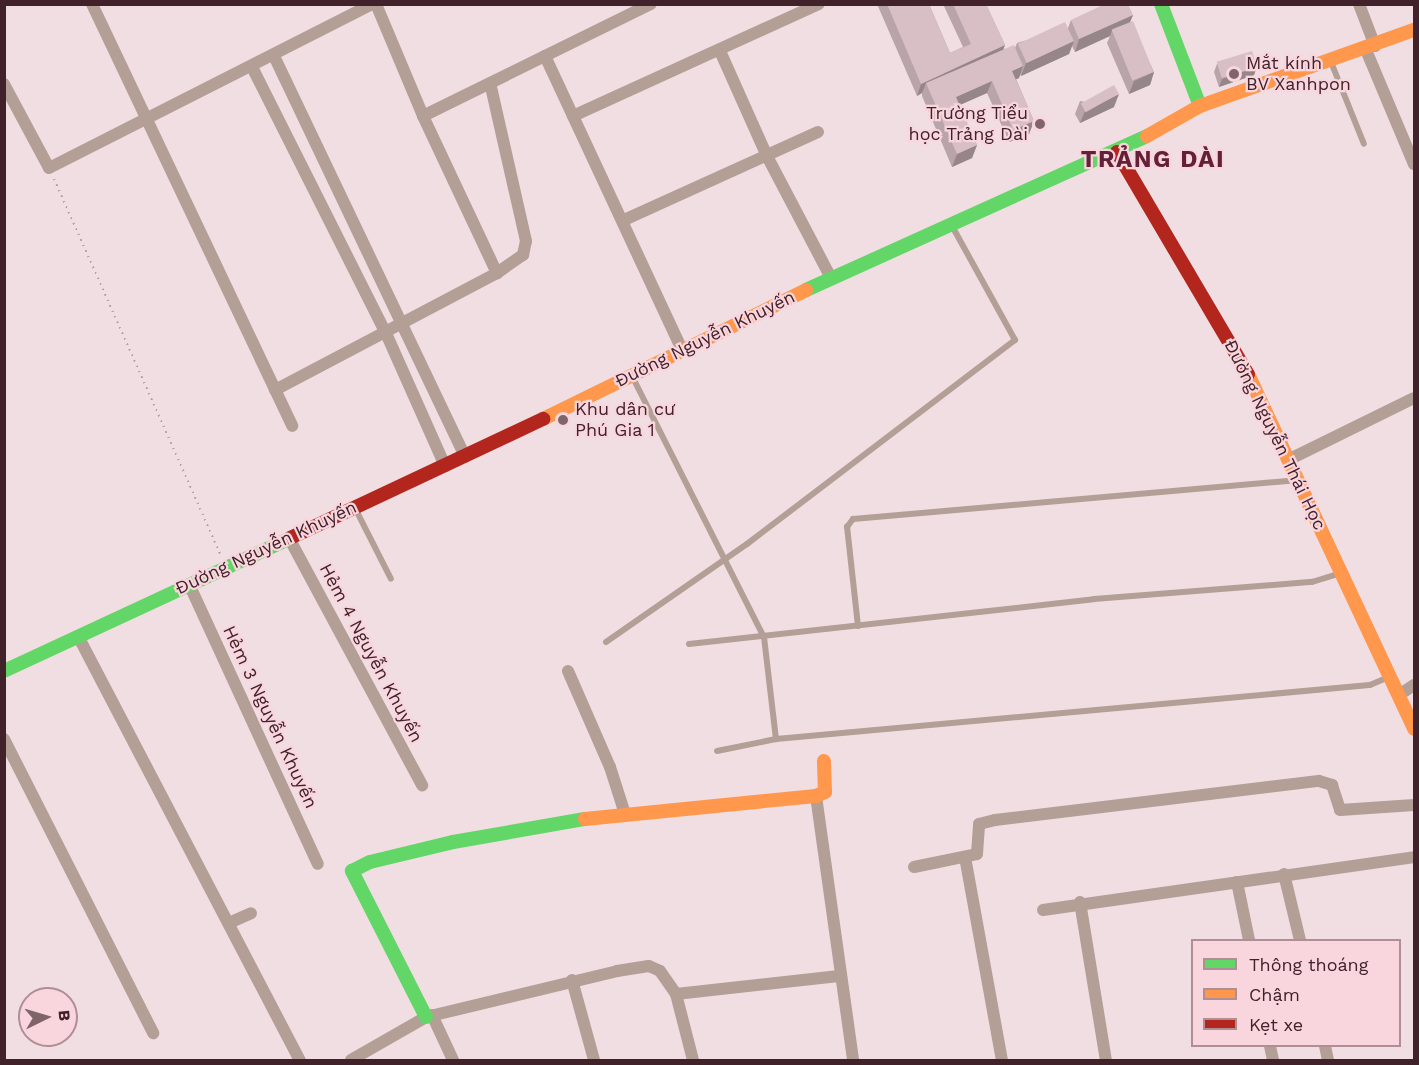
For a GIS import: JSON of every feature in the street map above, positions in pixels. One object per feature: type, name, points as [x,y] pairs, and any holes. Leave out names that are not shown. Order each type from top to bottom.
[{"type":"street","points":[[92,4],[292,426]]},
{"type":"street","points":[[4,84],[49,168],[374,4],[423,116],[497,273]]},
{"type":"street","points":[[573,116],[819,4]]},
{"type":"street","points":[[1161,4],[1200,106]]},
{"type":"street","points":[[1359,4],[1371,48],[1414,164]]},
{"type":"street","points":[[423,116],[643,6]]},
{"type":"street","name":"Đường Nguyễn Khuyến","points":[[4,671],[465,457],[831,278],[1117,152],[1200,106],[1371,48],[1414,30]]},
{"type":"street","points":[[720,51],[768,156],[831,278]]},
{"type":"street","points":[[274,56],[465,457]]},
{"type":"street","points":[[545,56],[624,220],[682,350]]},
{"type":"street","points":[[252,67],[385,331],[445,466]]},
{"type":"street","points":[[275,390],[497,273],[523,255],[526,241],[490,83]]},
{"type":"street","points":[[624,220],[818,132]]},
{"type":"street","name":"Đường Nguyễn Thái Học","points":[[1117,152],[1147,208],[1236,349],[1414,729]]},
{"type":"street","points":[[1288,460],[1414,398]]},
{"type":"street","name":"Hẻm 4 Nguyễn Khuyến","points":[[289,538],[422,785]]},
{"type":"street","name":"Hẻm 3 Nguyễn Khuyến","points":[[189,584],[318,864]]},
{"type":"street","points":[[78,636],[300,1060]]},
{"type":"street","points":[[568,671],[610,767],[625,814]]},
{"type":"street","points":[[1399,695],[1414,685]]},
{"type":"street","points":[[4,739],[153,1033]]},
{"type":"street","points":[[453,1060],[352,871],[370,862],[453,842],[625,814],[816,796],[825,792],[824,761]]},
{"type":"street","points":[[914,867],[965,857],[978,852],[976,831],[984,821],[1319,781],[1332,785],[1340,810],[1414,805]]},
{"type":"street","points":[[816,796],[839,976],[853,1060]]},
{"type":"street","points":[[965,857],[1002,1060]]},
{"type":"street","points":[[1043,910],[1080,902],[1414,857]]},
{"type":"street","points":[[1284,874],[1300,939]]},
{"type":"street","points":[[1237,882],[1249,939]]},
{"type":"street","points":[[1080,902],[1106,1060]]},
{"type":"street","points":[[229,923],[251,913]]},
{"type":"street","points":[[351,1060],[429,1016],[572,980],[649,966],[660,971],[676,994],[693,1060]]},
{"type":"street","points":[[676,994],[839,976]]},
{"type":"street","points":[[572,980],[594,1060]]},
{"type":"lane","points":[[1331,62],[1364,144]]},
{"type":"lane","points":[[606,642],[726,558],[1015,340],[952,226]]},
{"type":"lane","points":[[632,376],[764,636],[776,740]]},
{"type":"lane","points":[[858,626],[847,527],[853,519],[1298,480]]},
{"type":"lane","points":[[355,507],[391,579]]},
{"type":"lane","points":[[689,644],[1094,599],[1312,582],[1341,572]]},
{"type":"lane","points":[[717,750],[776,740],[1370,685],[1390,677]]},
{"type":"path","points":[[49,168],[226,566]]},
{"type":"building","points":[[887,4],[929,4],[950,53],[971,44],[953,4],[986,4],[1005,45],[921,84]]},
{"type":"building","points":[[1105,4],[1128,4],[1133,15],[1079,39],[1071,20]]},
{"type":"building","points":[[1133,21],[1154,72],[1132,81],[1112,30]]},
{"type":"building","points":[[1065,22],[1074,41],[1027,63],[1018,44]]},
{"type":"building","points":[[1014,45],[1023,66],[1012,71],[1034,121],[1013,130],[992,81],[956,97],[977,145],[957,154],[926,83]]},
{"type":"building","points":[[1252,51],[1257,67],[1222,78],[1217,62]]},
{"type":"building","points":[[1114,85],[1119,94],[1086,112],[1081,103]]},
{"type":"traffic: fast","points":[[1161,4],[1200,106]]},
{"type":"traffic: fast","points":[[806,290],[1147,136]]},
{"type":"traffic: fast","points":[[4,671],[290,538]]},
{"type":"traffic: fast","points":[[426,1017],[352,871],[370,862],[453,842],[585,819]]},
{"type":"traffic: slow","points":[[1147,136],[1200,106],[1414,30]]},
{"type":"traffic: slow","points":[[543,419],[806,290]]},
{"type":"traffic: slow","points":[[1248,374],[1414,729]]},
{"type":"traffic: slow","points":[[585,819],[816,796],[825,792],[824,761]]},
{"type":"traffic: jam","points":[[1117,152],[1248,374]]},
{"type":"traffic: jam","points":[[290,538],[543,419]]},
{"type":"place","name":"Mắt kính BV Xanhpon","points":[[1234,74]]},
{"type":"place","name":"Trường Tiểu học Trảng Dài","points":[[1040,124]]},
{"type":"place","name":"Khu dân cư Phú Gia 1","points":[[563,420]]},
{"type":"district","name":"TRẢNG DÀI","points":[[1153,160]]}]
